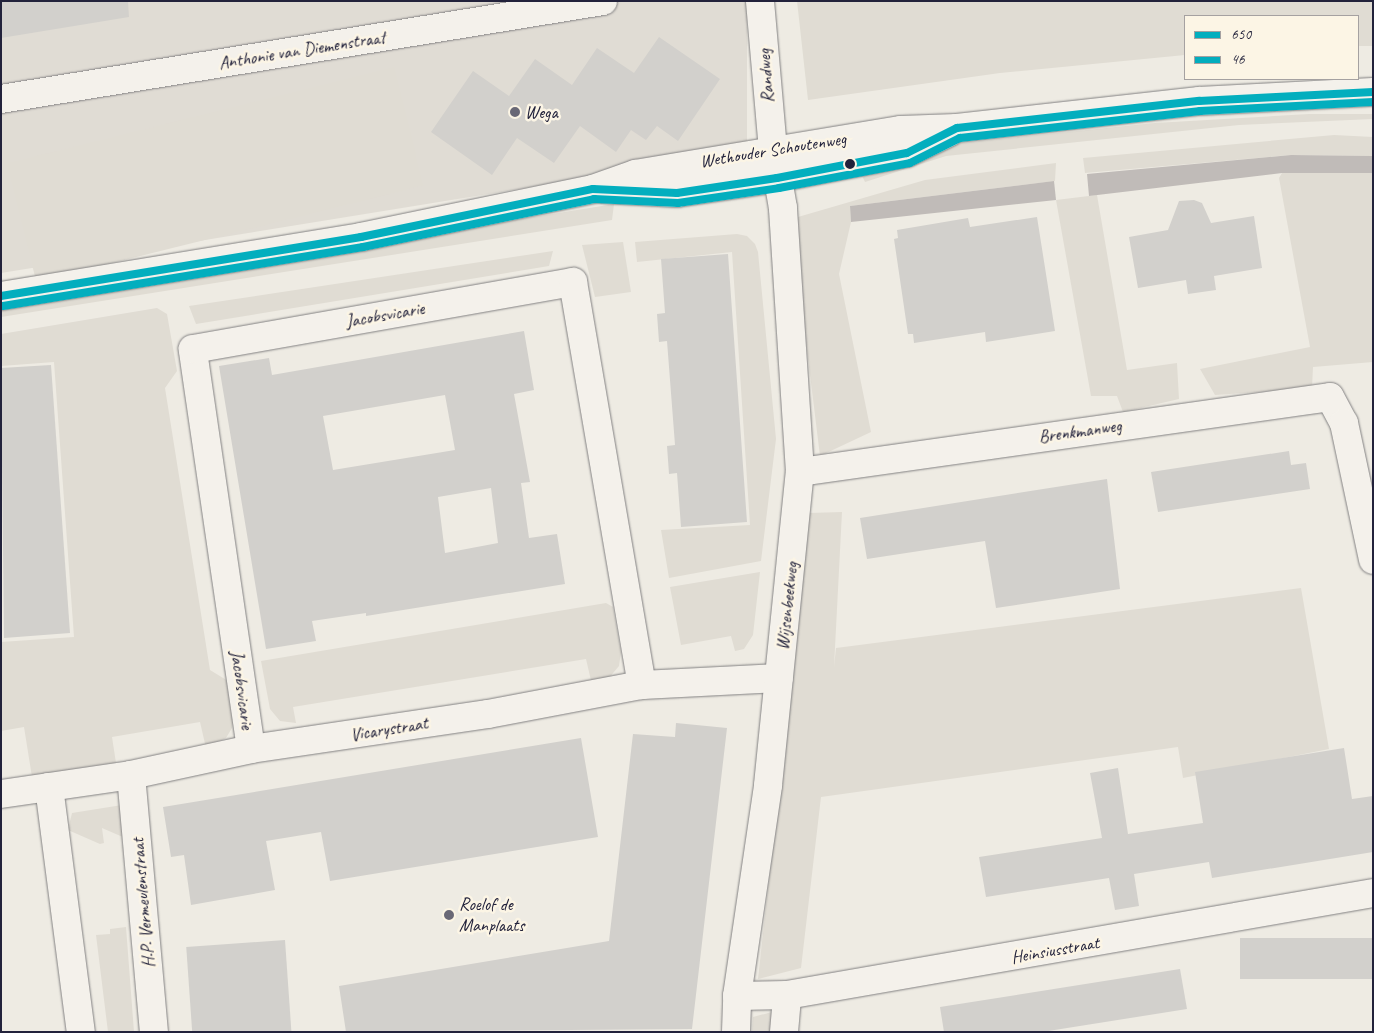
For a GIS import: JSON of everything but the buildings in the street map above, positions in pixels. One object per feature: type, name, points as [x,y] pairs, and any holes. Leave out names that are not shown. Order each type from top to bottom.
[{"type":"street","name":"Anthonie van Diemenstraat","points":[[1,100],[603,1]]},
{"type":"street","name":"Randweg","points":[[760,1],[773,150],[778,178]]},
{"type":"street","name":"Wethouder Schoutenweg","points":[[1,296],[361,237],[593,189],[635,174],[901,130],[957,128],[1200,101],[1373,92]]},
{"type":"street","name":"Wethouder Schoutenweg","points":[[593,189],[678,194],[778,178],[907,153],[957,128]]},
{"type":"street","name":"Wijsenbeekweg","points":[[736,1032],[737,996],[768,785],[800,472],[783,208],[778,178]]},
{"type":"street","name":"Jacobsvicarie","points":[[251,749],[193,349],[573,282],[642,685]]},
{"type":"street","name":"Brenkmanweg","points":[[800,472],[1330,397],[1344,423],[1372,548]]},
{"type":"street","name":"Vicarystraat","points":[[1,794],[131,775],[251,749],[488,714],[642,685],[779,678]]},
{"type":"street","name":"H.P. Vermeulenstraat","points":[[131,775],[154,1032]]},
{"type":"street","points":[[50,787],[81,1032]]},
{"type":"street","name":"Heinsiusstraat","points":[[737,996],[787,995],[1373,893]]},
{"type":"street","points":[[784,1032],[787,995]]},
{"type":"shaded area","points":[[1,1],[747,1],[747,152],[1,273]]},
{"type":"shaded area","points":[[797,1],[1373,1],[1373,46],[1359,46],[1359,15],[1184,15],[1184,55],[1000,73],[808,100]]},
{"type":"shaded area","points":[[394,67],[424,185],[36,282],[7,164]]},
{"type":"shaded area","points":[[1309,114],[1373,114],[1373,119],[1239,125],[946,156],[865,182],[861,174],[942,145],[1155,123]]},
{"type":"shaded area","points":[[1334,135],[1373,137],[1373,156],[1291,155],[1085,173],[1083,158]]},
{"type":"shaded area","points":[[1291,155],[1373,156],[1373,173],[1282,173],[1089,196],[1087,174]]},
{"type":"shaded area","points":[[1056,163],[1055,181],[850,206],[851,222],[839,274],[871,432],[820,456],[799,285],[798,217],[925,180]]},
{"type":"shaded area","points":[[1282,173],[1373,173],[1373,362],[1313,367],[1312,388],[1215,395],[1200,369],[1310,347],[1279,178]]},
{"type":"shaded area","points":[[1054,181],[1056,200],[851,222],[850,206]]},
{"type":"shaded area","points":[[1097,195],[1127,370],[1177,363],[1179,399],[1123,412],[1117,396],[1091,396],[1056,200]]},
{"type":"shaded area","points":[[614,204],[612,220],[1,317],[1,304]]},
{"type":"shaded area","points":[[737,234],[747,236],[755,244],[758,252],[776,439],[761,561],[669,578],[661,530],[750,525],[732,252],[637,262],[635,242]]},
{"type":"shaded area","points":[[623,242],[631,292],[595,297],[582,245]]},
{"type":"shaded area","points":[[553,251],[549,266],[196,324],[189,306]]},
{"type":"shaded area","points":[[157,308],[167,314],[177,371],[165,388],[210,670],[228,681],[234,717],[232,728],[226,738],[206,748],[200,722],[112,737],[116,763],[32,777],[24,727],[1,731],[1,642],[74,637],[54,362],[1,366],[1,334]]},
{"type":"shaded area","points":[[842,512],[834,667],[836,648],[1301,588],[1329,749],[1183,778],[1178,747],[821,797],[801,968],[758,979],[809,513]]},
{"type":"shaded area","points":[[760,572],[753,635],[744,649],[735,651],[731,636],[681,645],[670,587]]},
{"type":"shaded area","points":[[606,603],[613,607],[621,652],[619,666],[608,679],[592,685],[586,659],[293,707],[296,723],[280,721],[270,709],[261,661]]},
{"type":"shaded area","points":[[122,805],[132,841],[102,828],[104,843],[100,844],[68,830],[72,813]]},
{"type":"shaded area","points":[[126,927],[134,1032],[108,1032],[96,935],[110,934],[110,929]]},
{"type":"shaded area","points":[[772,1012],[770,1032],[752,1032],[753,1017]]},
{"type":"transit line","name":"650","points":[[1,296],[361,237],[593,189],[677,193],[777,178],[907,153],[957,128],[1199,101],[1373,92]]},
{"type":"transit line","name":"46","points":[[3,306],[363,247],[594,199],[678,203],[779,188],[910,163],[960,138],[1200,111],[1373,102]]},
{"type":"place","name":"Wega","points":[[515,112]]},
{"type":"place","name":"Roelof de Manplaats","points":[[449,915]]}]
